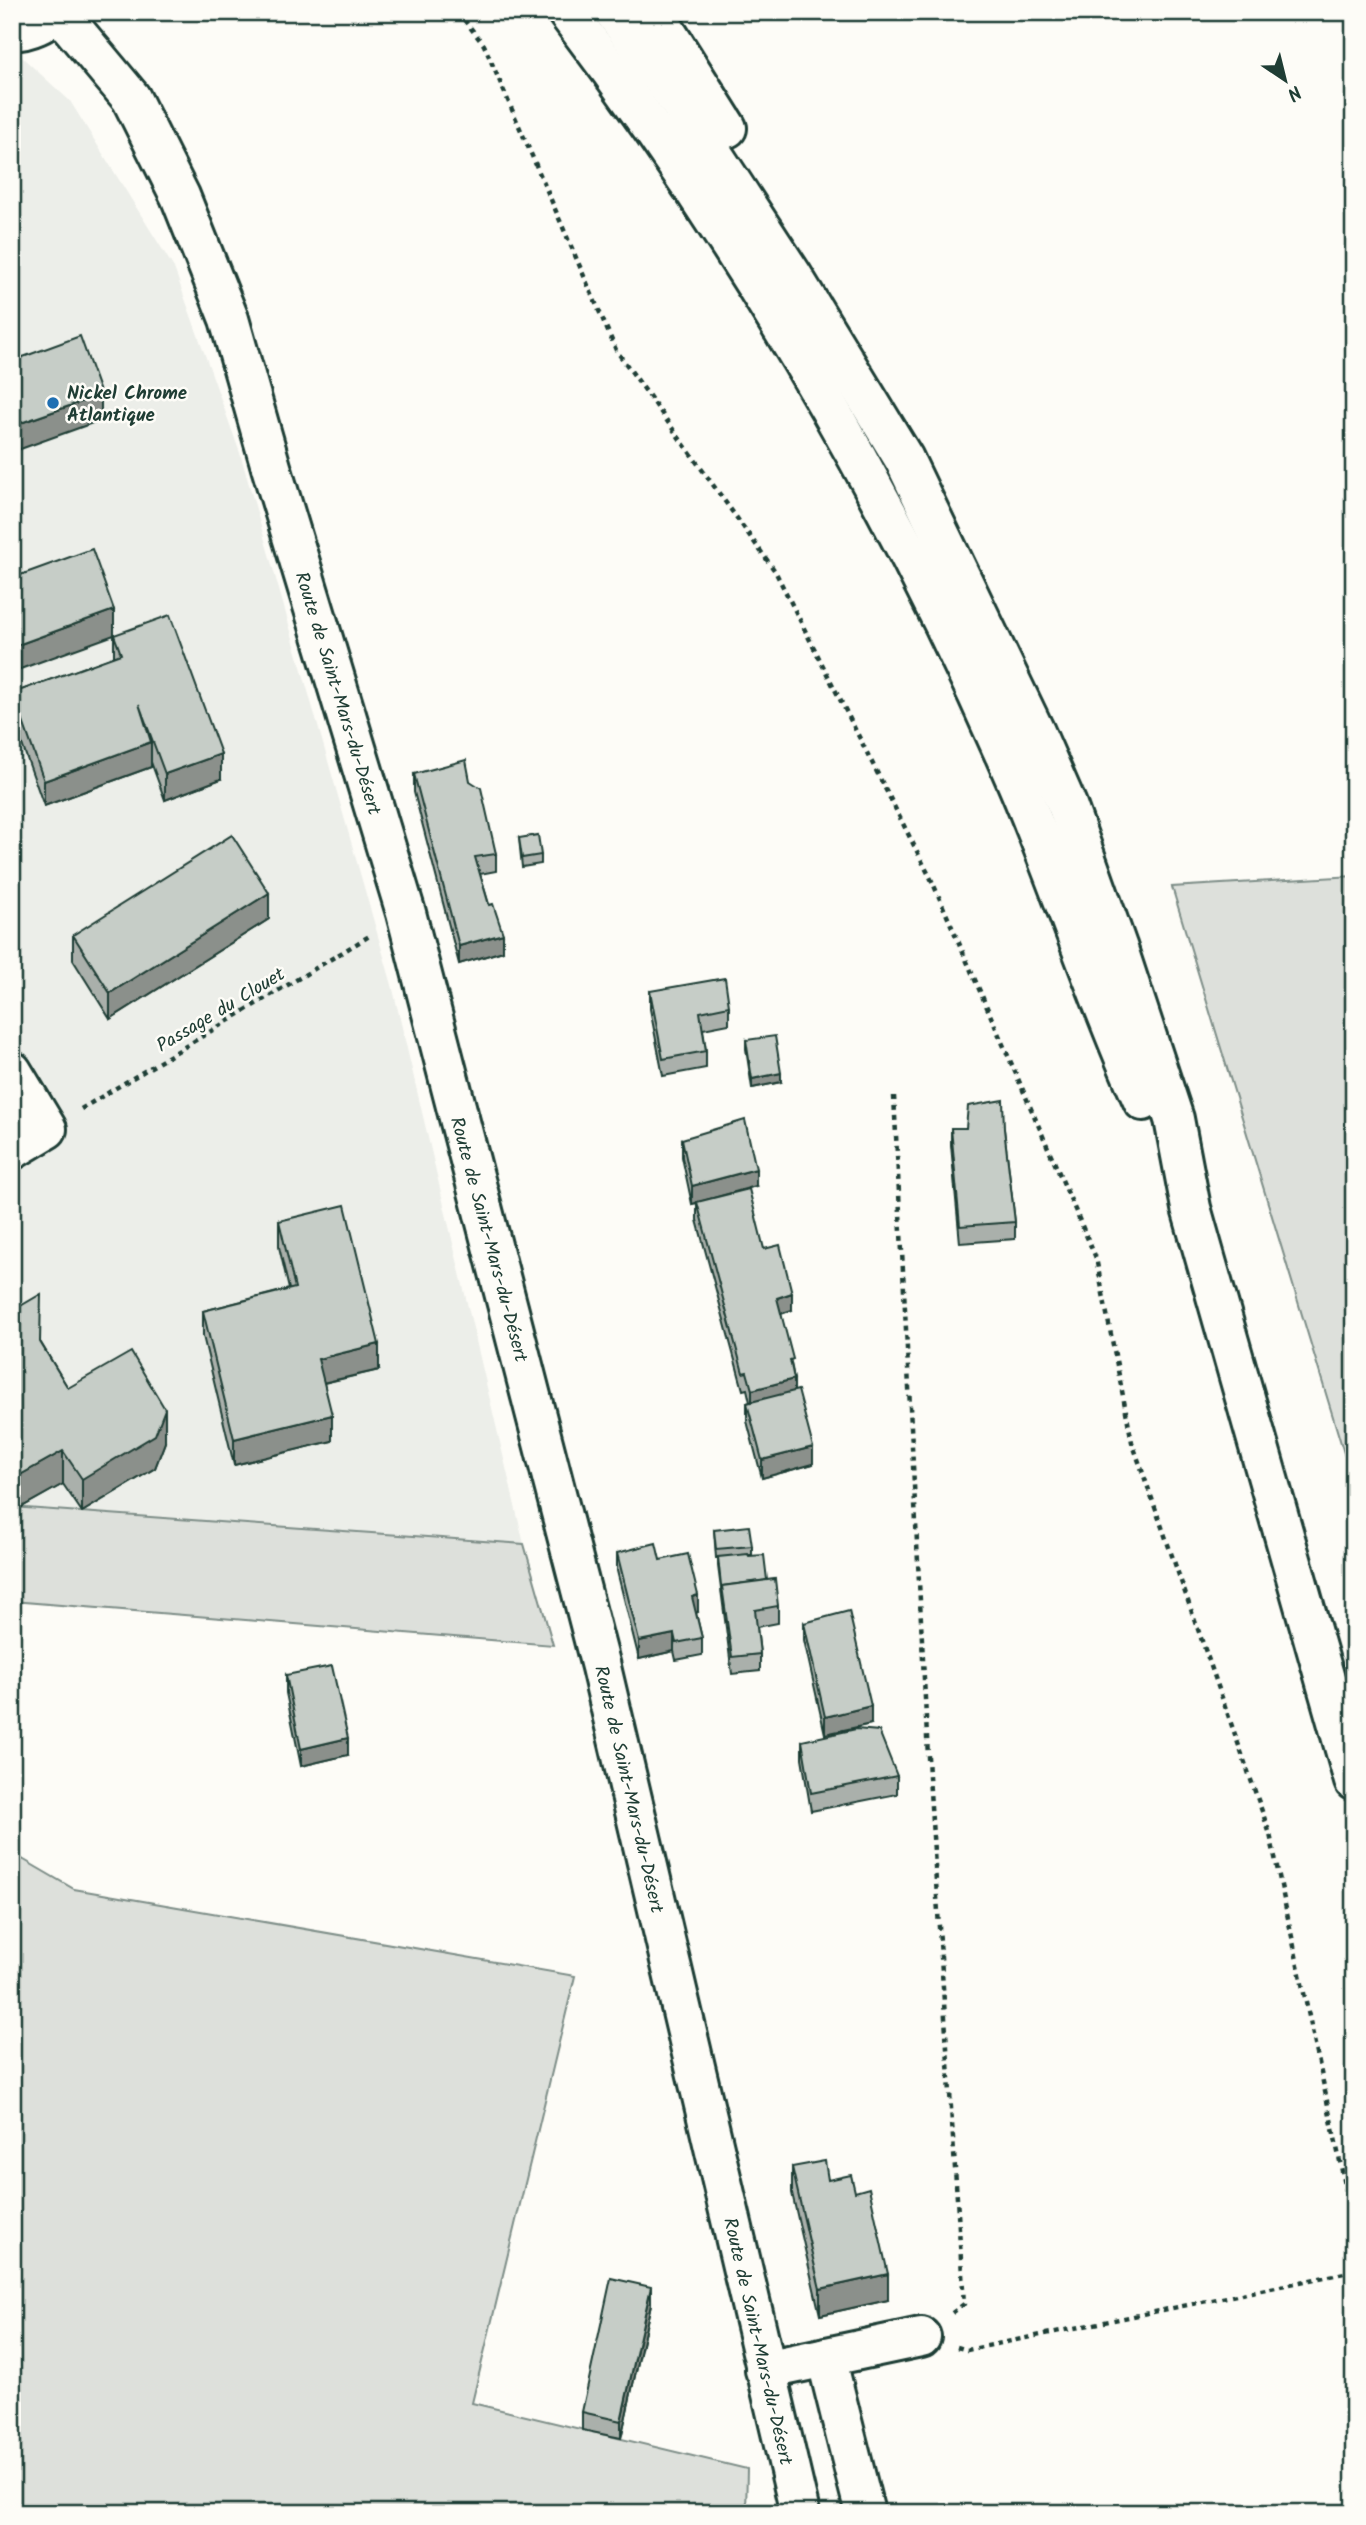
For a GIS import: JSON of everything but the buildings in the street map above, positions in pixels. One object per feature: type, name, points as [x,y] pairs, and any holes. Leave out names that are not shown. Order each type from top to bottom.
[{"type":"main road","points":[[12,31],[25,31],[58,12]]},
{"type":"main road","name":"Route de Saint-Mars-du-Désert","points":[[58,12],[131,98],[180,196],[229,319],[406,913],[601,1667],[800,2513]]},
{"type":"main road","points":[[567,12],[719,228],[803,364],[866,475],[965,670],[1017,785],[1138,1089],[1191,1208]]},
{"type":"main road","points":[[614,12],[696,128],[792,275],[904,459],[1035,732],[1067,805],[1174,1119],[1191,1208],[1354,1781]]},
{"type":"main road","points":[[654,12],[782,217],[874,372],[904,459]]},
{"type":"main road","points":[[12,1071],[47,1129],[12,1150]]},
{"type":"main road","points":[[765,2370],[921,2337]]},
{"type":"main road","points":[[826,2357],[865,2513]]},
{"type":"path","points":[[458,12],[484,45],[616,350],[775,571],[932,881],[1096,1258],[1132,1441],[1270,1834],[1354,2227]]},
{"type":"path","name":"Passage du Clouet","points":[[47,1129],[406,913]]},
{"type":"path","points":[[894,1096],[929,1776],[964,2304],[921,2337]]},
{"type":"path","points":[[921,2337],[967,2350],[1354,2271]]},
{"type":"shaded area","points":[[12,48],[70,101],[174,268],[240,453],[392,985],[524,1544],[12,1507]]},
{"type":"shaded area","points":[[1354,876],[1354,1486],[1172,887]]},
{"type":"shaded area","points":[[12,1507],[524,1544],[553,1645],[12,1601]]},
{"type":"shaded area","points":[[12,1853],[74,1889],[575,1976],[472,2403],[747,2469],[746,2513],[12,2513]]},
{"type":"place","name":"Nickel Chrome Atlantique","points":[[53,403]]}]
